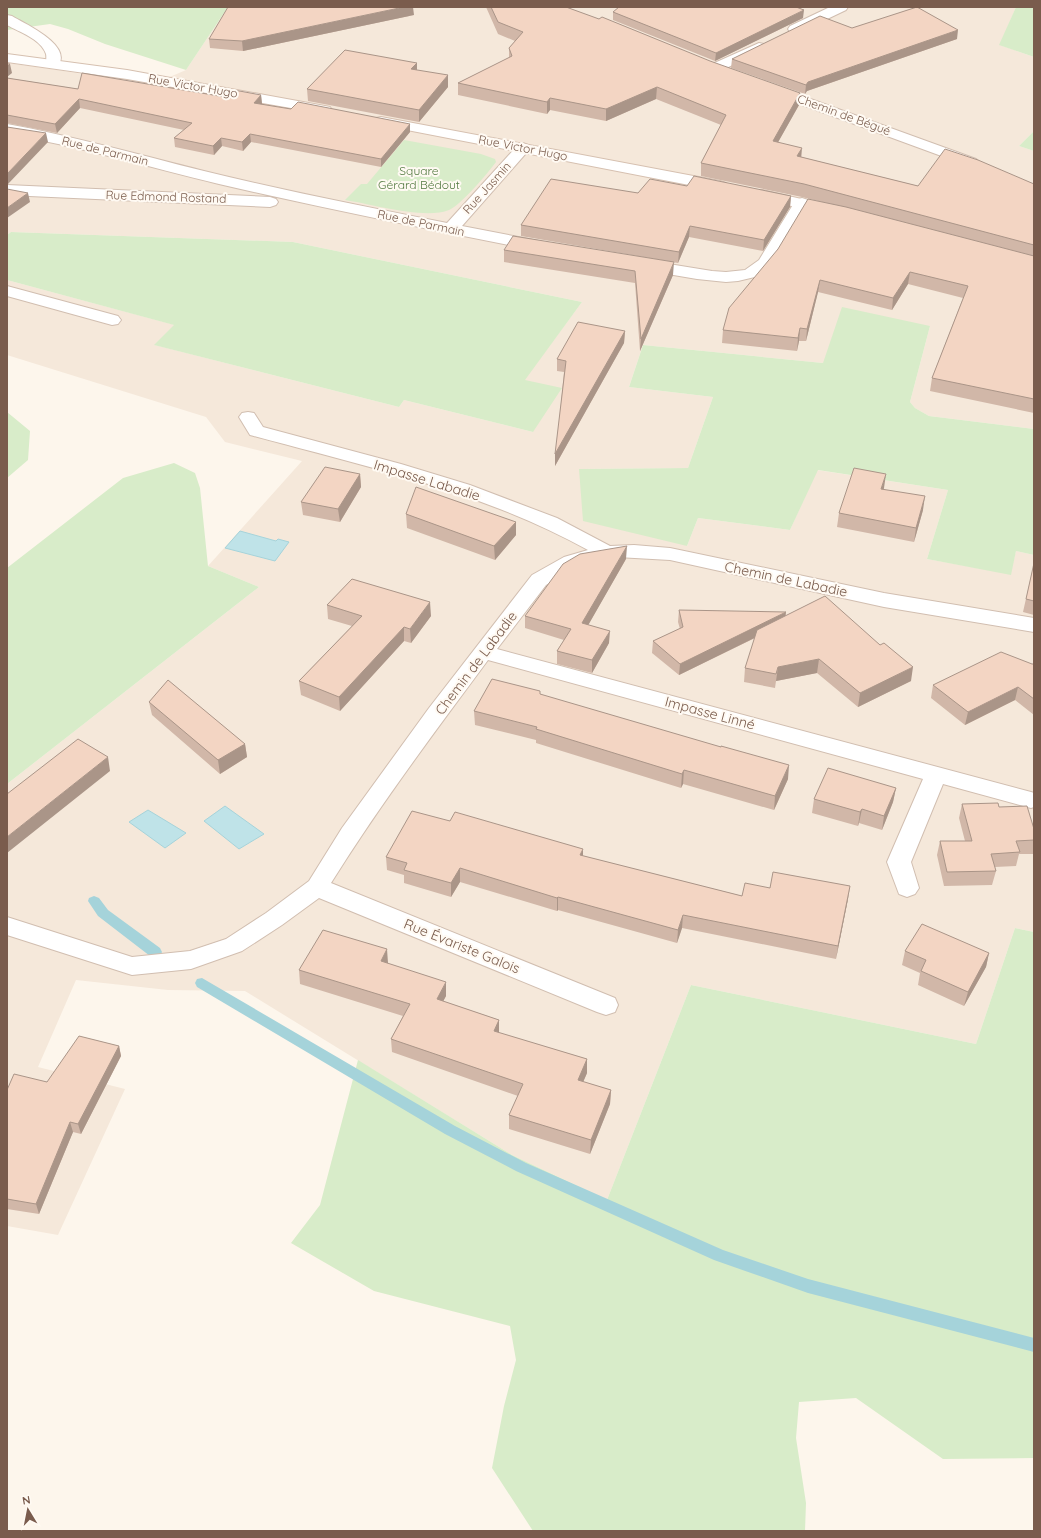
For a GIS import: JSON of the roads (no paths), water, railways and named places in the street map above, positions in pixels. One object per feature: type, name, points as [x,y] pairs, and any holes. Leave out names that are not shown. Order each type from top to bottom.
[{"type":"street","points":[[786,34],[836,8]]},
{"type":"street","points":[[7,19],[44,40],[53,54],[53,63]]},
{"type":"street","points":[[715,68],[772,40]]},
{"type":"street","name":"Rue Victor Hugo","points":[[7,58],[53,63],[183,83],[339,113]]},
{"type":"street","points":[[700,62],[737,76]]},
{"type":"street","name":"Chemin de Bégué","points":[[759,84],[980,166]]},
{"type":"street","name":"Rue Victor Hugo","points":[[370,118],[732,188]]},
{"type":"street","name":"Rue de Parmain","points":[[7,129],[42,135],[205,176],[325,204],[557,250]]},
{"type":"street","name":"Rue Jasmin","points":[[451,229],[523,148]]},
{"type":"street","name":"Rue Edmond Rostand","points":[[7,190],[325,204]]},
{"type":"street","points":[[748,192],[846,214]]},
{"type":"street","points":[[626,262],[727,277],[748,275],[760,269],[766,262],[802,203]]},
{"type":"street","points":[[7,291],[112,320]]},
{"type":"street","name":"Impasse Labadie","points":[[248,417],[256,431],[421,475],[530,514],[565,529],[607,552]]},
{"type":"street","name":"Chemin de Labadie","points":[[7,926],[56,943],[132,966],[191,960],[234,945],[274,919],[317,887],[350,834],[483,652],[539,580],[557,568],[580,558],[607,552],[638,550],[670,554],[884,600],[1034,625]]},
{"type":"street","name":"Impasse Linné","points":[[483,652],[1031,800]]},
{"type":"street","points":[[907,888],[899,862],[936,774]]},
{"type":"street","name":"Rue Évariste Galois","points":[[317,887],[606,1005]]},
{"type":"water","points":[[240,531],[276,541],[278,539],[289,542],[275,561],[225,548]]},
{"type":"water","points":[[225,806],[264,834],[239,849],[204,821]]},
{"type":"water","points":[[148,810],[186,833],[165,848],[129,822]]},
{"type":"waterway","points":[[94,901],[103,913],[155,952]]},
{"type":"waterway","points":[[202,983],[450,1130],[521,1167],[719,1255],[808,1286],[1034,1345]]},
{"type":"park label","name":"Square Gérard Bédout","points":[[419,178]]}]
